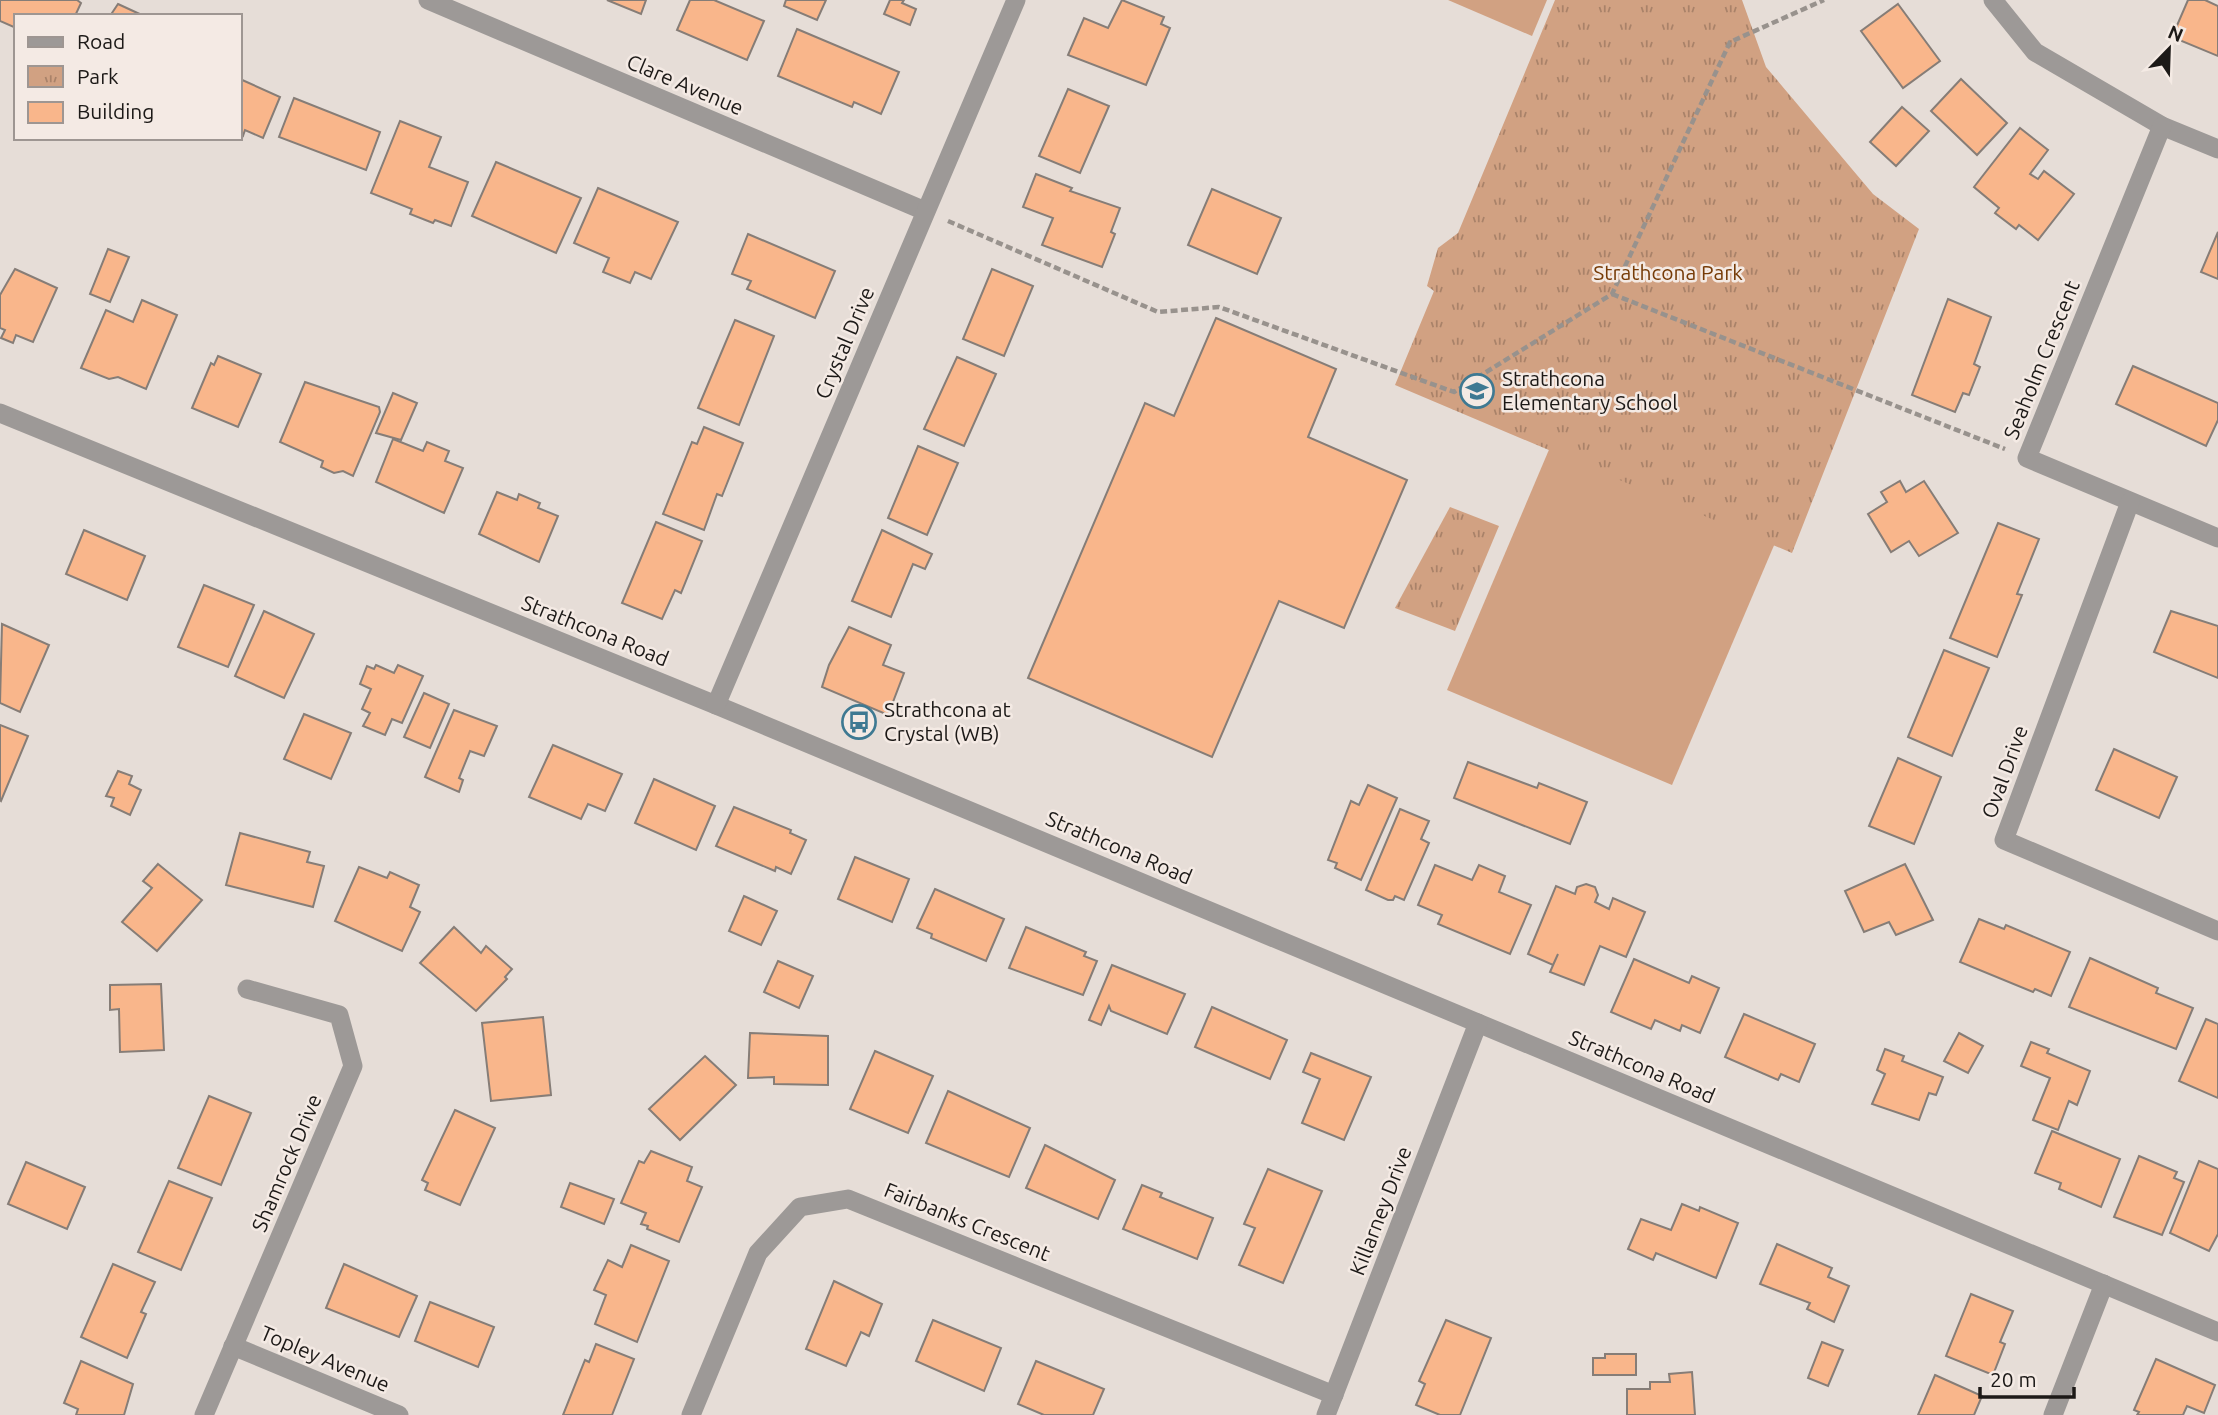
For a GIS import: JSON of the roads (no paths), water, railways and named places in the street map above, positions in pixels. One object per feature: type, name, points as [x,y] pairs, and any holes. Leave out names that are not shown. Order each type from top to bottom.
[{"type":"street","name":"Clare Avenue","points":[[428,0],[925,211]]},
{"type":"street","name":"Crystal Drive","points":[[716,705],[1016,0]]},
{"type":"street","points":[[1993,0],[2035,52],[2162,126],[2218,149]]},
{"type":"street","name":"Seaholm Crescent","points":[[2162,126],[2027,458],[2218,538]]},
{"type":"street","name":"Strathcona Road","points":[[2,418],[716,705],[2218,1332]]},
{"type":"street","name":"Oval Drive","points":[[2130,502],[2004,840],[2218,931]]},
{"type":"street","name":"Shamrock Drive","points":[[204,1415],[353,1066],[339,1015],[247,989]]},
{"type":"street","name":"Killarney Drive","points":[[1326,1415],[1478,1023]]},
{"type":"street","name":"Fairbanks Crescent","points":[[691,1415],[758,1253],[800,1207],[848,1199],[1334,1395]]},
{"type":"street","points":[[2053,1415],[2104,1284]]},
{"type":"street","name":"Topley Avenue","points":[[233,1346],[399,1415]]},
{"type":"place","name":"Strathcona Elementary School","points":[[1477,391]]},
{"type":"place","name":"Strathcona at Crystal (WB)","points":[[859,722]]},
{"type":"park label","name":"Strathcona Park","points":[[1668,273]]}]
